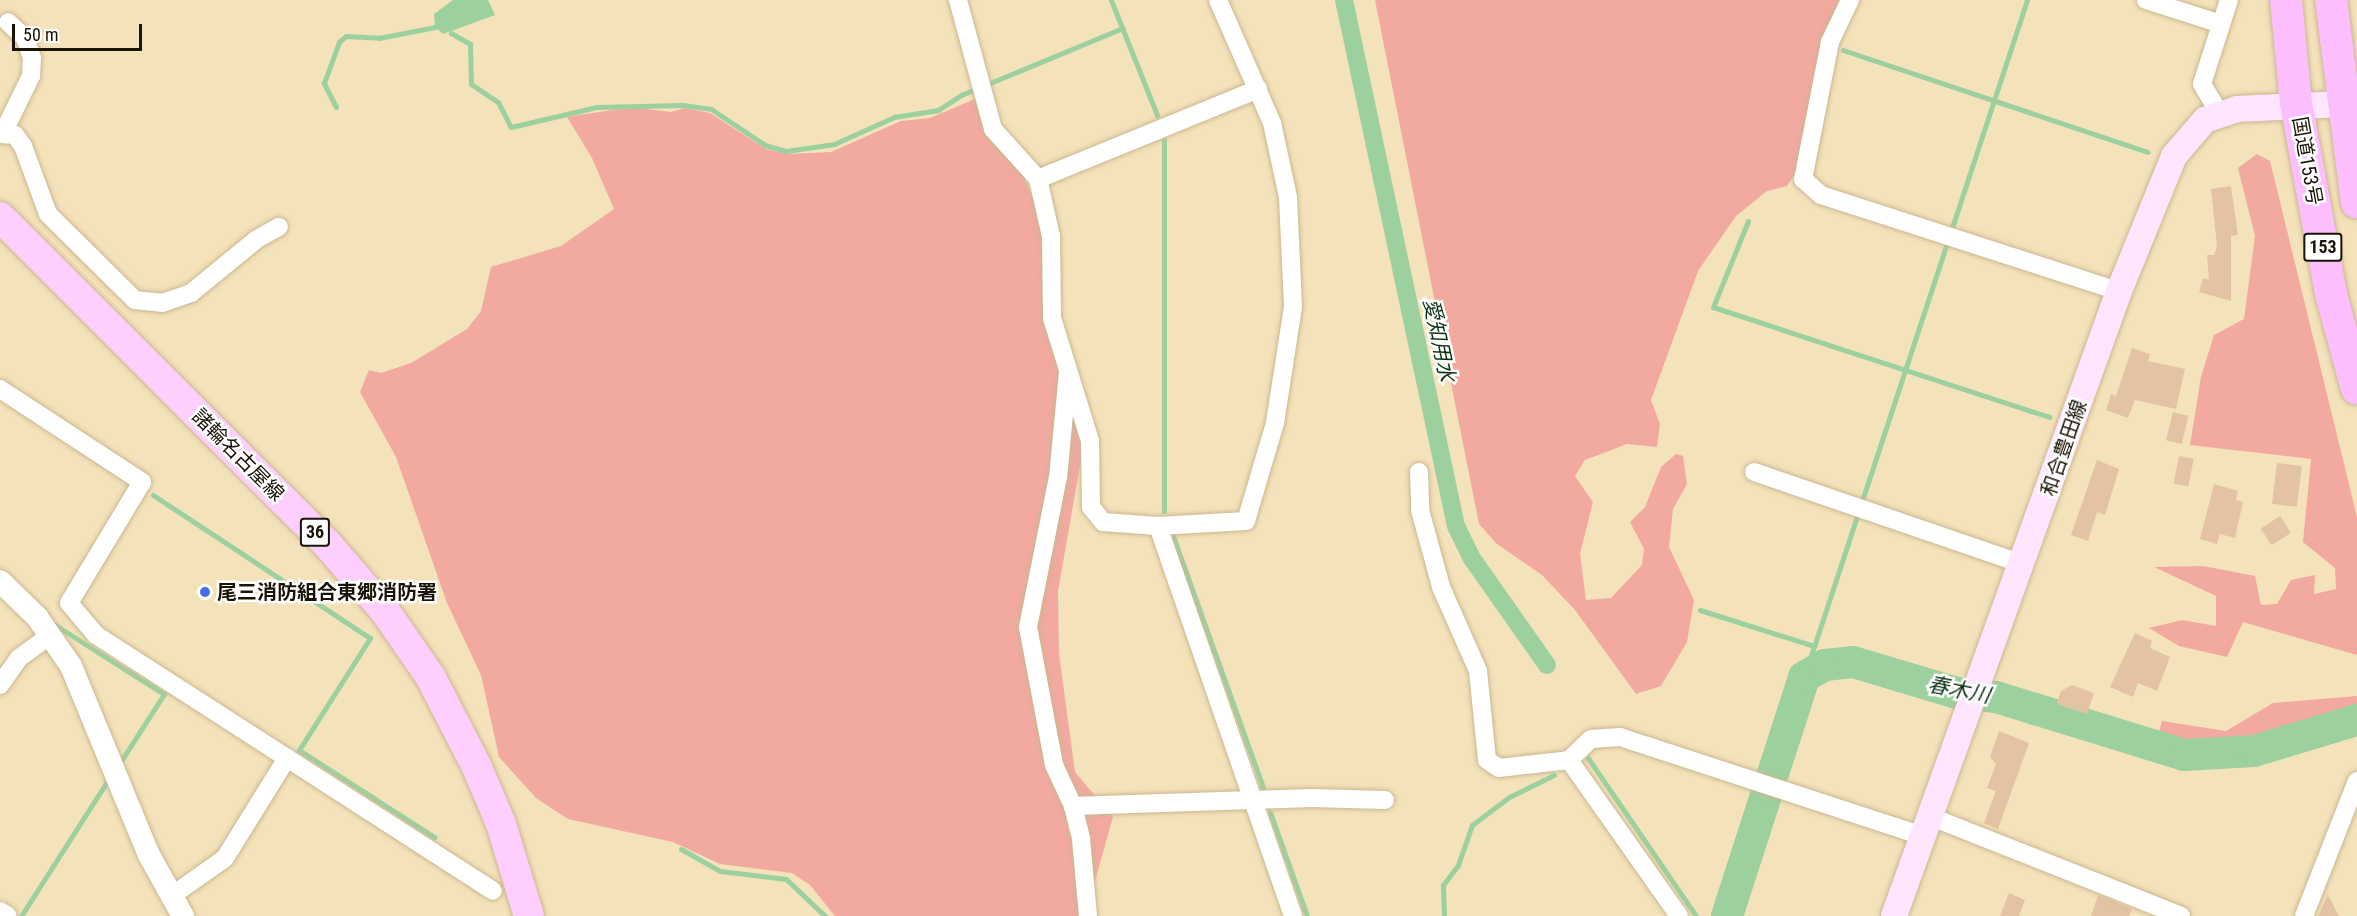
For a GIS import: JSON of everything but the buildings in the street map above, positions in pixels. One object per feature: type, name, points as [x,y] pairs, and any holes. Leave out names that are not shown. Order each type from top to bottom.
[{"type":"highway","name":"国道153号","points":[[2286,0],[2328,104],[2357,202]]},
{"type":"highway","name":"国道153号","points":[[2327,2],[2331,294],[2357,389]]},
{"type":"highway","points":[[2328,104],[2357,323]]},
{"type":"main road","name":"和合豊田線","points":[[1894,916],[2023,564],[2119,291],[2174,156],[2196,128],[2220,114],[2256,105],[2328,104]]},
{"type":"main road","name":"諸輪名古屋線","points":[[0,217],[328,545],[385,611],[430,676],[476,765],[501,824],[529,916]]},
{"type":"street","points":[[958,0],[993,129],[1038,178],[1051,236],[1052,318],[1090,441],[1091,507],[1103,522],[1158,526],[1246,521],[1275,423],[1293,307],[1292,236],[1281,157],[1258,89],[1218,0]]},
{"type":"street","points":[[1850,0],[1830,42],[1803,179],[1821,195],[2119,291]]},
{"type":"street","points":[[2220,114],[2202,84],[2229,0]]},
{"type":"street","points":[[2158,2],[2221,24]]},
{"type":"street","points":[[8,22],[25,38],[32,57],[31,76],[1,134],[15,135],[28,154],[38,197],[48,214],[135,300],[162,303],[191,293],[257,238],[279,227]]},
{"type":"street","points":[[1038,178],[1258,89]]},
{"type":"street","points":[[1068,372],[1058,477],[1028,627],[1054,765],[1073,806],[1088,916]]},
{"type":"street","points":[[0,388],[142,482],[73,594],[71,608],[96,635],[493,891]]},
{"type":"street","points":[[1419,472],[1420,510],[1441,587],[1478,671],[1487,760],[1499,768],[1569,760],[1591,739],[1620,737],[1926,826],[2181,916]]},
{"type":"street","points":[[1754,472],[1858,511],[2023,564]]},
{"type":"street","points":[[1158,526],[1293,916]]},
{"type":"street","points":[[0,581],[51,635],[88,699],[149,855],[170,897],[183,916]]},
{"type":"street","points":[[0,685],[19,658],[51,635]]},
{"type":"street","points":[[170,897],[225,858],[287,758]]},
{"type":"street","points":[[1569,760],[1679,916]]},
{"type":"street","points":[[2304,916],[2357,781]]},
{"type":"street","points":[[1073,806],[1254,800],[1385,800]]},
{"type":"street","points":[[0,911],[8,916]]},
{"type":"shaded area","points":[[453,0],[488,0],[495,15],[443,34],[435,27],[434,14]]},
{"type":"shaded area","points":[[1375,0],[1841,0],[1825,35],[1798,169],[1787,186],[1767,191],[1736,216],[1698,271],[1651,400],[1660,424],[1657,447],[1627,444],[1585,460],[1575,476],[1593,502],[1580,554],[1586,600],[1611,598],[1642,565],[1644,549],[1630,522],[1645,507],[1661,467],[1676,454],[1683,456],[1687,484],[1673,509],[1669,547],[1694,600],[1687,642],[1661,686],[1636,694],[1575,610],[1542,575],[1497,544],[1479,524]]},
{"type":"shaded area","points":[[975,99],[993,144],[1021,171],[1038,209],[1061,369],[1059,383],[1084,443],[1058,591],[1059,654],[1075,772],[1113,817],[1085,916],[835,916],[810,885],[792,873],[720,864],[673,842],[568,819],[536,798],[499,757],[481,675],[447,603],[396,457],[360,392],[369,370],[381,373],[411,363],[467,329],[481,311],[491,267],[561,246],[614,209],[592,158],[567,117],[631,107],[671,112],[685,108],[710,113],[766,149],[788,154],[831,152],[901,121],[930,118]]},
{"type":"shaded area","points":[[2257,154],[2270,161],[2357,517],[2357,655],[2243,622],[2227,657],[2179,646],[2149,628],[2182,620],[2216,626],[2216,596],[2154,567],[2203,566],[2255,576],[2261,605],[2277,604],[2291,580],[2315,575],[2314,594],[2336,589],[2335,568],[2303,542],[2311,459],[2190,445],[2201,377],[2214,335],[2244,319],[2255,236],[2238,168]]},
{"type":"shaded area","points":[[2357,696],[2357,711],[2251,747],[2184,750],[2157,740],[2162,721],[2226,731],[2273,703]]},
{"type":"waterway","points":[[1111,0],[1157,115]]},
{"type":"waterway","name":"愛知用水","points":[[1344,0],[1456,526],[1471,557],[1547,665]]},
{"type":"waterway","points":[[1804,677],[2027,0]]},
{"type":"waterway","points":[[336,107],[324,83],[339,42],[346,36],[379,38],[435,27]]},
{"type":"waterway","points":[[451,33],[470,44],[471,84],[498,102],[511,127],[597,107],[683,105],[711,109],[765,145],[786,151],[834,144],[894,117],[938,110],[961,95],[1123,28]]},
{"type":"waterway","points":[[1843,50],[2147,152]]},
{"type":"waterway","points":[[1164,140],[1164,511]]},
{"type":"waterway","points":[[1748,221],[1713,307],[2050,417]]},
{"type":"waterway","points":[[153,495],[370,638],[299,750],[434,837]]},
{"type":"waterway","points":[[1173,536],[1263,787]]},
{"type":"waterway","points":[[1700,610],[1814,646]]},
{"type":"waterway","points":[[52,623],[164,694],[119,764]]},
{"type":"waterway","name":"春木川","points":[[1727,916],[1804,677],[1825,665],[1853,662],[1957,693],[1996,697],[2184,755],[2254,751],[2357,720]]},
{"type":"waterway","points":[[1588,758],[1696,916]]},
{"type":"waterway","points":[[1444,916],[1443,885],[1458,865],[1472,825],[1509,797],[1554,775]]},
{"type":"waterway","points":[[21,916],[110,777]]},
{"type":"waterway","points":[[1270,812],[1307,916]]},
{"type":"waterway","points":[[681,849],[720,871],[786,879],[825,916]]},
{"type":"place","name":"尾三消防組合東郷消防署","points":[[205,592]]}]
